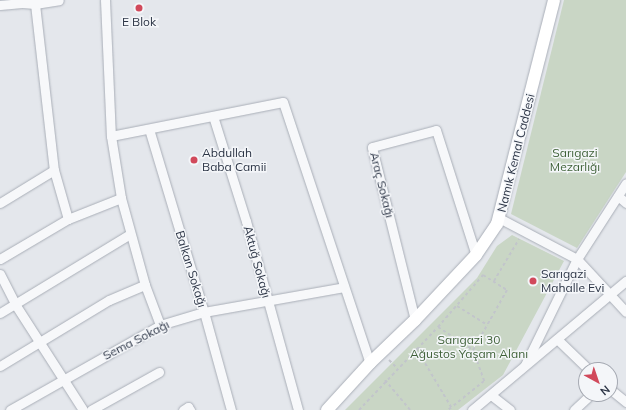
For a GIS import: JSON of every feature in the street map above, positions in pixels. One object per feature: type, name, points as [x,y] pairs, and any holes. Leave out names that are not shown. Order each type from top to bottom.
[{"type":"main road","name":"Namık Kemal Caddesi","points":[[327,410],[370,363],[415,320],[476,255],[499,218],[554,0]]},
{"type":"street","points":[[0,5],[22,1],[35,4],[59,0]]},
{"type":"street","points":[[105,0],[111,136],[121,198],[145,285],[160,325]]},
{"type":"street","points":[[35,4],[54,170],[68,219]]},
{"type":"street","points":[[111,136],[283,102],[370,363]]},
{"type":"street","name":"Aktuğ Sokağı","points":[[213,116],[268,300],[298,410]]},
{"type":"street","name":"Balkan Sokağı","points":[[149,129],[204,312],[231,410]]},
{"type":"street","name":"Araç Sokağı","points":[[415,320],[372,147],[436,130],[476,255]]},
{"type":"street","points":[[0,203],[54,170]]},
{"type":"street","points":[[525,365],[577,259],[626,183]]},
{"type":"street","points":[[618,196],[626,203]]},
{"type":"street","points":[[0,259],[68,219],[121,198]]},
{"type":"street","points":[[499,218],[577,259],[608,295],[626,312]]},
{"type":"street","points":[[0,313],[130,234]]},
{"type":"street","points":[[0,274],[15,304],[83,410]]},
{"type":"street","points":[[472,410],[626,281]]},
{"type":"street","points":[[0,366],[38,341],[109,300],[145,285]]},
{"type":"street","name":"Sema Sokağı","points":[[10,410],[160,325],[204,312],[344,287]]},
{"type":"street","points":[[557,339],[581,362]]},
{"type":"street","points":[[91,410],[159,372]]},
{"type":"street","points":[[491,395],[510,410]]},
{"type":"street","points":[[618,396],[626,402]]},
{"type":"street","points":[[574,410],[582,402]]},
{"type":"street","points":[[183,410],[188,407],[190,410]]},
{"type":"path","points":[[494,281],[524,231]]},
{"type":"path","points":[[359,410],[385,380],[438,327],[483,274],[507,290],[473,350]]},
{"type":"path","points":[[457,306],[488,325]]},
{"type":"path","points":[[438,327],[473,350],[484,381],[448,410]]},
{"type":"path","points":[[416,348],[451,407]]},
{"type":"path","points":[[385,380],[410,410]]},
{"type":"green space","name":"Sarıgazi Mezarlığı","points":[[564,0],[626,0],[626,172],[577,248],[511,214]]},
{"type":"green space","name":"Sarıgazi 30 Ağustos Yaşam Alanı","points":[[512,235],[564,261],[503,375],[458,410],[345,410],[477,278],[497,246]]},
{"type":"place","name":"E Blok","points":[[139,8]]},
{"type":"place","name":"Abdullah Baba Camii","points":[[194,160]]},
{"type":"place","name":"Sarıgazi Mahalle Evi","points":[[533,281]]}]
